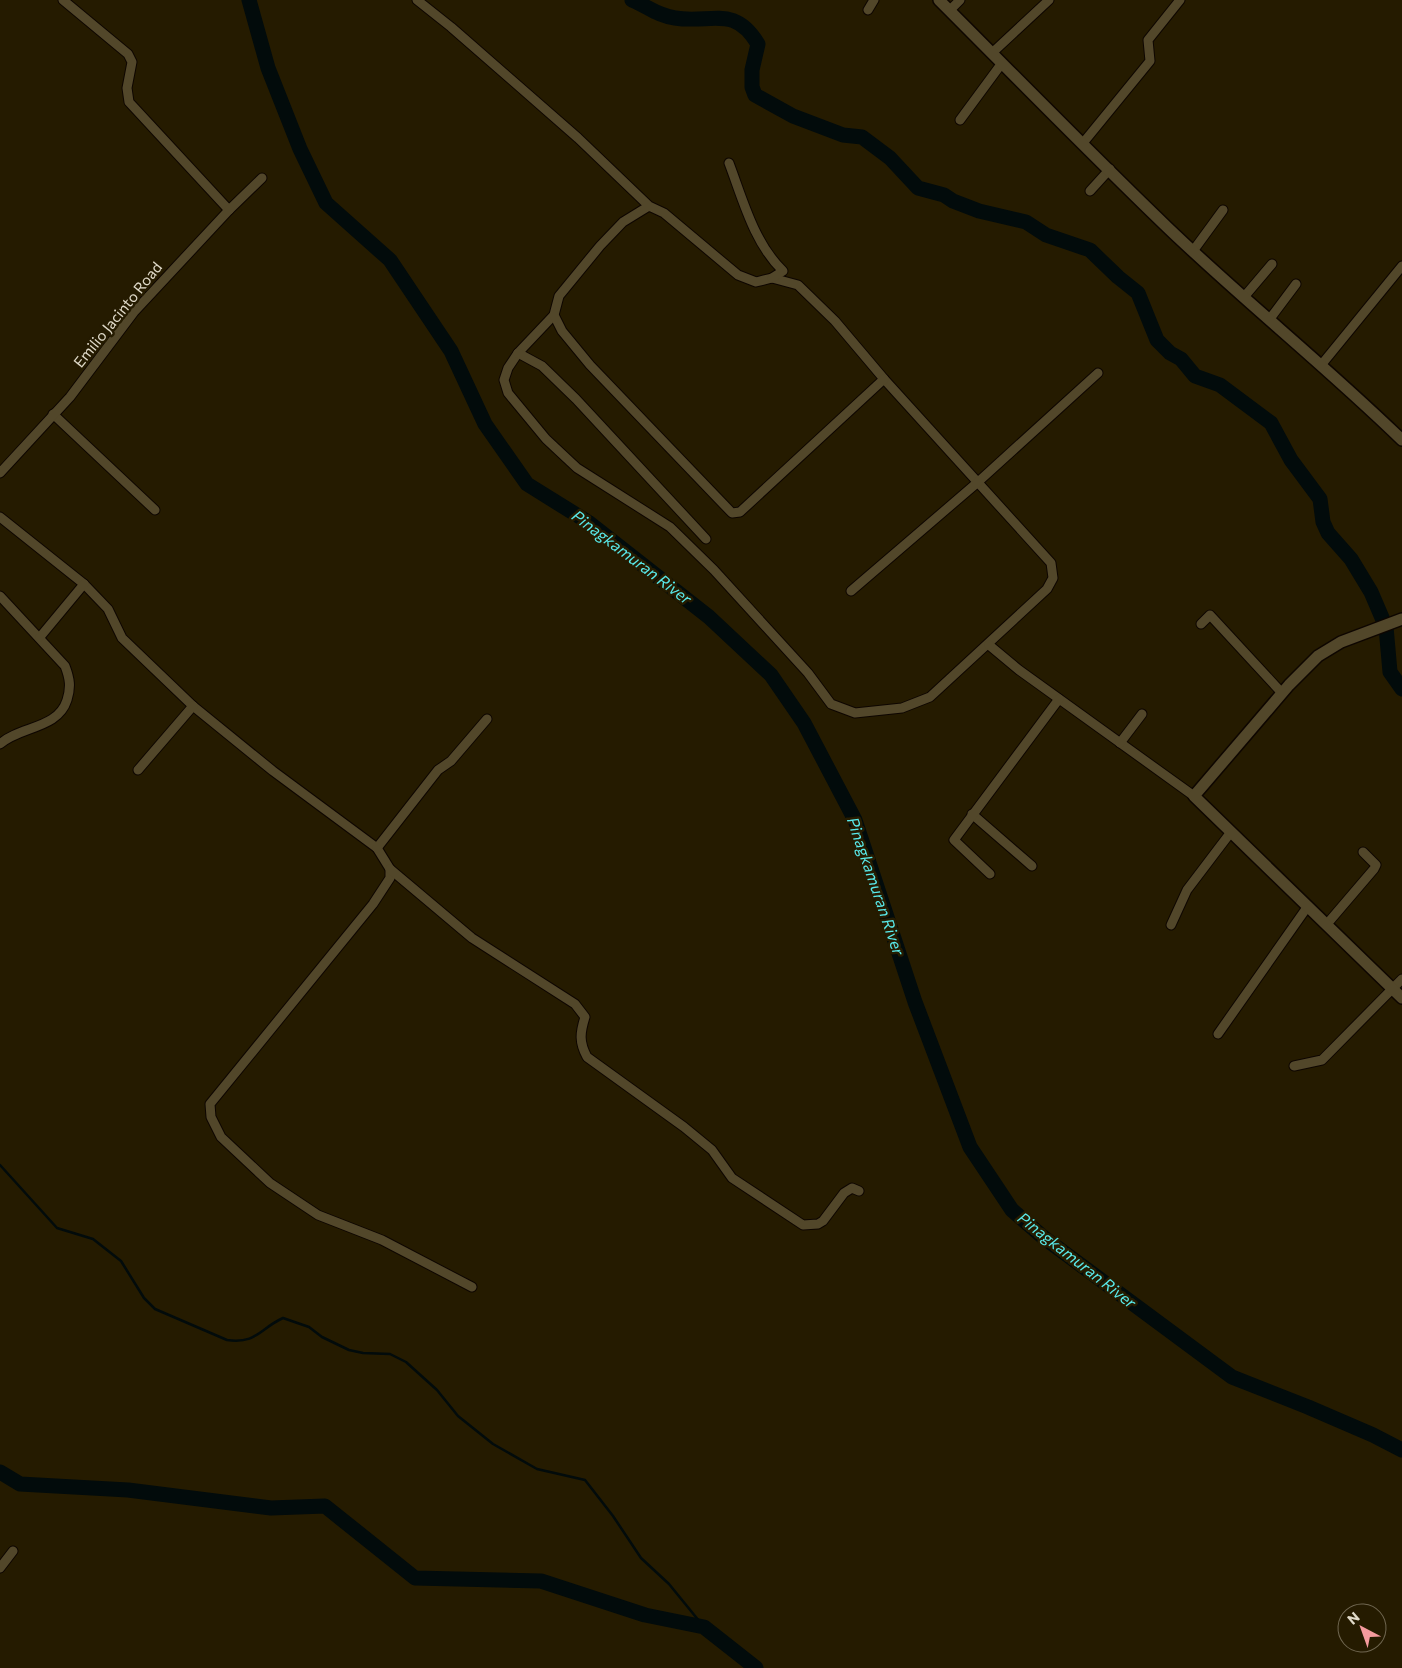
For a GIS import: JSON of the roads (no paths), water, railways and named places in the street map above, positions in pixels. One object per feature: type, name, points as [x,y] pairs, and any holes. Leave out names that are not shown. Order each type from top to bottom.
[{"type":"street","points":[[63,0],[128,54],[132,62],[127,88],[129,102],[229,210]]},
{"type":"street","points":[[417,0],[452,27],[571,132],[648,206],[664,213],[738,275],[756,282],[772,278],[783,271],[767,253],[759,238],[728,163]]},
{"type":"street","points":[[868,10],[874,0]]},
{"type":"street","points":[[939,0],[1193,251],[1269,320],[1322,364],[1402,440]]},
{"type":"street","points":[[950,10],[960,0]]},
{"type":"street","points":[[992,53],[1049,0]]},
{"type":"street","points":[[1083,143],[1150,61],[1148,40],[1180,0]]},
{"type":"street","points":[[960,120],[1002,63]]},
{"type":"street","points":[[1090,191],[1110,169]]},
{"type":"street","name":"Emilio Jacinto Road","points":[[0,473],[70,397],[134,312],[229,210],[262,178]]},
{"type":"street","points":[[648,206],[623,222],[600,246],[559,296],[554,315],[518,353],[508,368],[504,380],[508,393],[546,439],[577,468],[670,527],[714,570],[794,658],[831,704],[856,713],[902,708],[930,697],[989,645],[1047,589],[1053,578],[1051,564],[884,379],[835,321],[798,285],[772,278]]},
{"type":"street","points":[[1193,251],[1224,210]]},
{"type":"street","points":[[1244,297],[1272,264]]},
{"type":"street","points":[[1322,364],[1402,266]]},
{"type":"street","points":[[1269,320],[1296,284]]},
{"type":"street","points":[[554,315],[562,331],[590,365],[732,512],[740,512],[884,379]]},
{"type":"street","points":[[518,353],[542,366],[576,399],[706,539]]},
{"type":"street","points":[[851,591],[978,482],[1098,373]]},
{"type":"street","points":[[53,414],[155,510]]},
{"type":"street","points":[[0,517],[84,584],[108,610],[122,638],[193,706],[274,771],[377,848],[390,869],[472,938],[575,1004],[585,1017],[580,1032],[581,1046],[587,1057],[684,1126],[712,1150],[732,1178],[747,1190],[802,1226],[818,1224],[823,1221],[844,1194],[852,1188],[859,1192]]},
{"type":"street","points":[[40,637],[84,584]]},
{"type":"street","points":[[0,596],[65,666],[70,678],[70,688],[65,706],[55,718],[14,734],[0,744]]},
{"type":"street","points":[[1201,624],[1210,615],[1282,693]]},
{"type":"street","points":[[1194,796],[1282,693],[1318,656],[1341,642],[1401,620]]},
{"type":"street","points":[[989,645],[1059,699],[1194,796],[1402,998]]},
{"type":"street","points":[[990,874],[955,843],[957,834],[1059,699]]},
{"type":"street","points":[[138,770],[193,706]]},
{"type":"street","points":[[1120,743],[1142,714]]},
{"type":"street","points":[[377,848],[438,770],[450,760],[487,719]]},
{"type":"street","points":[[972,814],[1032,866]]},
{"type":"street","points":[[1171,924],[1186,890],[1231,832]]},
{"type":"street","points":[[1327,924],[1374,870],[1376,865],[1363,852]]},
{"type":"street","points":[[390,869],[390,878],[373,904],[210,1104],[211,1117],[221,1137],[270,1183],[318,1215],[382,1240],[472,1287]]},
{"type":"street","points":[[1218,1034],[1308,906]]},
{"type":"street","points":[[1294,1066],[1322,1060],[1402,979]]},
{"type":"street","points":[[0,1568],[13,1551]]},
{"type":"waterway","name":"Pinagkamuran River","points":[[249,0],[268,68],[300,149],[326,203],[390,260],[451,351],[485,424],[527,484],[588,522],[709,617],[771,675],[804,723],[855,820],[915,1002],[970,1147],[1012,1210],[1043,1237],[1232,1377],[1308,1407],[1373,1435],[1402,1450]]},
{"type":"waterway","points":[[632,0],[668,17],[688,19],[721,18],[740,24],[758,44],[752,70],[752,87],[755,95],[793,116],[843,135],[862,137],[890,158],[918,188],[944,195],[953,201],[979,211],[1026,222],[1046,235],[1090,250],[1138,293],[1157,340],[1170,353],[1181,359],[1195,376],[1220,385],[1271,423],[1291,460],[1320,499],[1323,522],[1328,533],[1351,559],[1371,592],[1386,627],[1390,672],[1402,689]]},
{"type":"waterway","points":[[0,1165],[57,1228],[93,1239],[121,1261],[144,1298],[155,1309],[227,1340],[237,1341],[252,1338],[283,1318],[309,1327],[322,1337],[349,1350],[363,1353],[390,1354],[406,1362],[437,1390],[458,1416],[493,1444],[537,1469],[585,1480],[613,1516],[641,1558],[669,1584],[704,1627]]},
{"type":"waterway","points":[[0,1472],[20,1484],[128,1490],[271,1508],[325,1506],[415,1578],[541,1581],[645,1615],[704,1627],[756,1668]]}]
